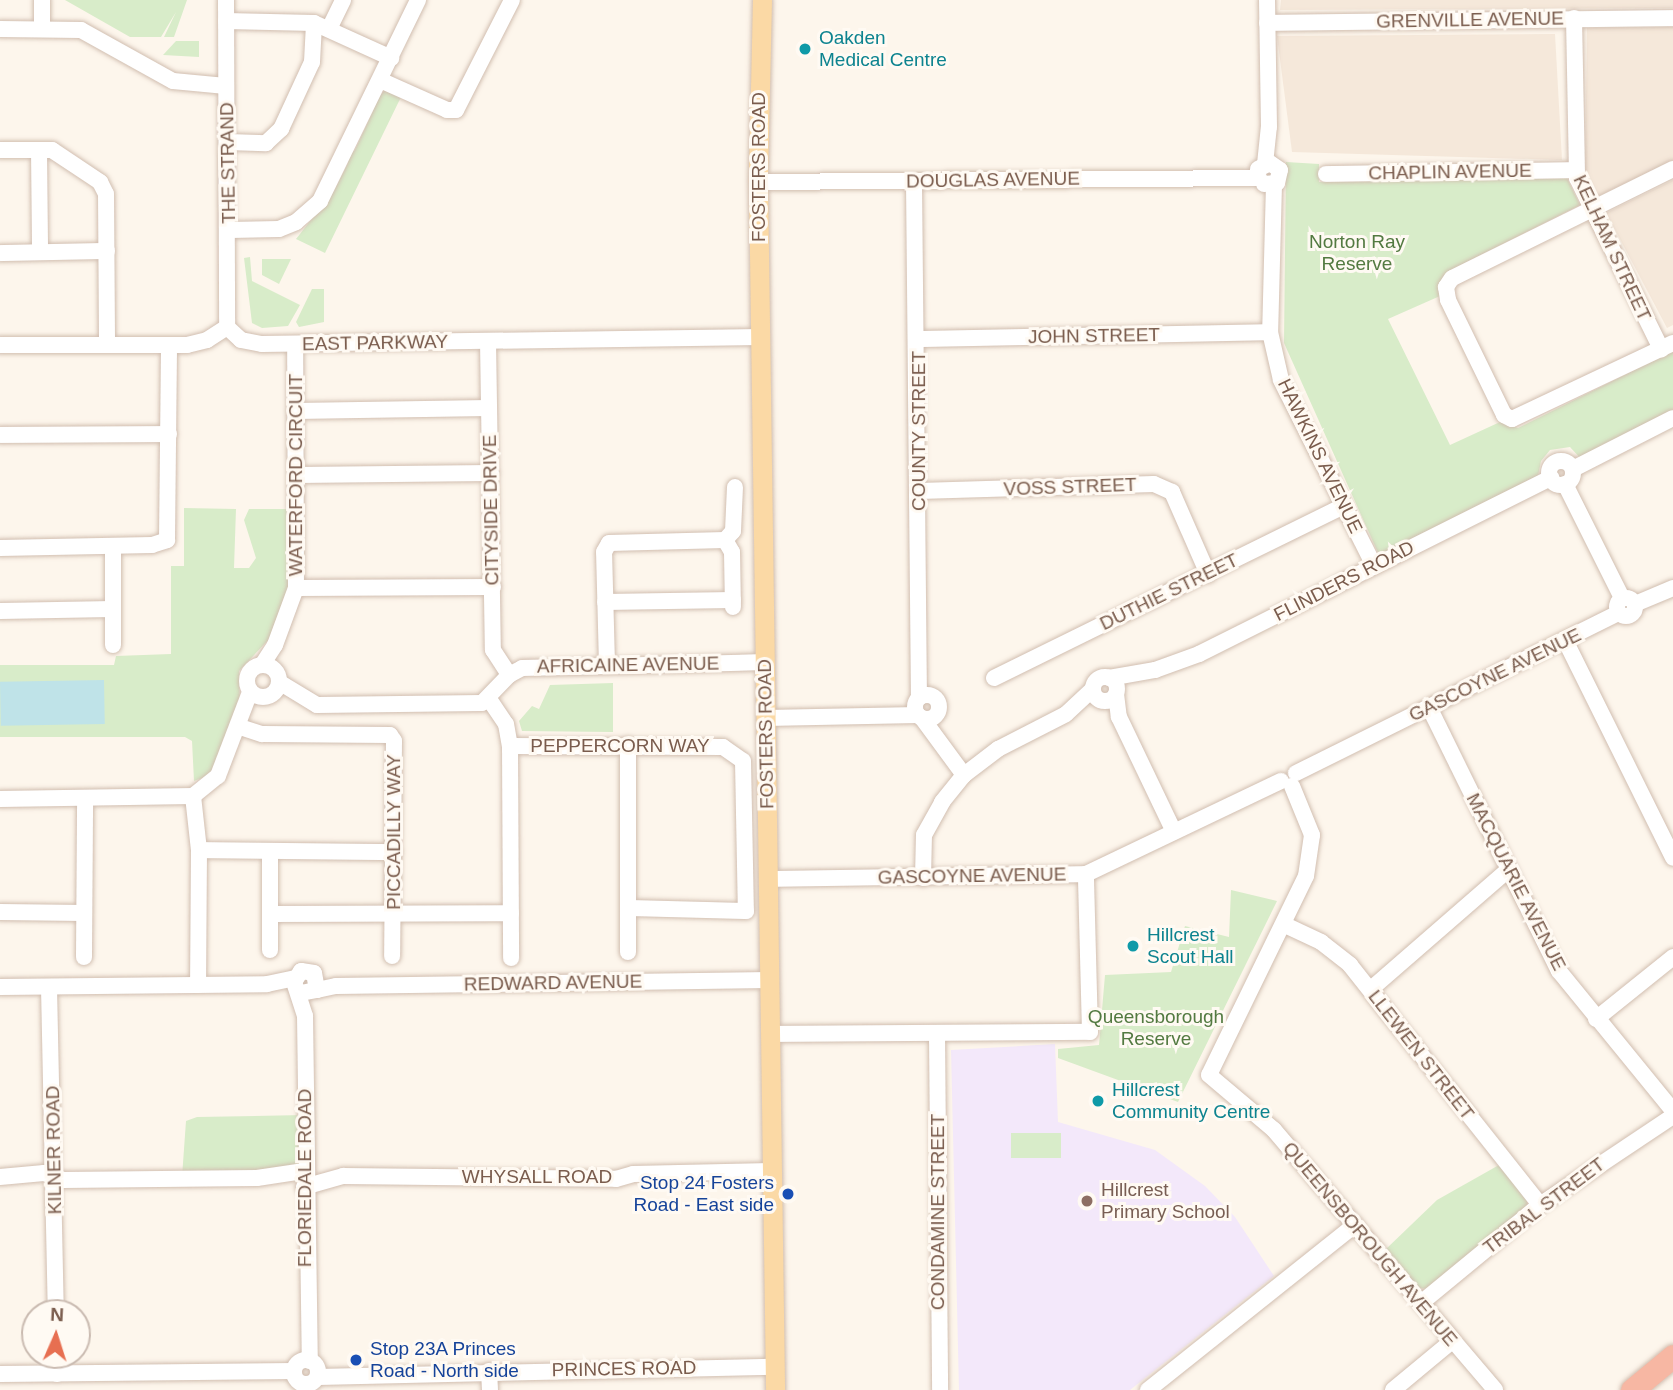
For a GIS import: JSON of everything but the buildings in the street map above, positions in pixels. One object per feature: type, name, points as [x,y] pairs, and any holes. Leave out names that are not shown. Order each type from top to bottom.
[{"type":"highway","points":[[1632,1390],[1673,1356]]},
{"type":"highway","points":[[1656,1390],[1673,1376]]},
{"type":"main road","name":"FOSTERS ROAD","points":[[755,0],[760,78]]},
{"type":"main road","name":"FOSTERS ROAD","points":[[762,0],[758,181],[775,1390]]},
{"type":"street","points":[[42,29],[43,0]]},
{"type":"street","name":"THE STRAND","points":[[226,0],[230,230],[227,327]]},
{"type":"street","points":[[228,142],[266,143],[281,129],[312,61],[321,26],[343,0]]},
{"type":"street","points":[[230,230],[279,229],[309,214],[380,80],[418,0]]},
{"type":"street","points":[[380,80],[447,110],[456,110],[512,0]]},
{"type":"street","name":"HAWKINS AVENUE","points":[[1266,0],[1270,332],[1281,380],[1374,566]]},
{"type":"street","name":"KELHAM STREET","points":[[1574,18],[1575,170],[1591,209],[1667,346]]},
{"type":"street","name":"GRENVILLE AVENUE","points":[[1267,23],[1673,18]]},
{"type":"street","points":[[226,21],[321,26],[391,58]]},
{"type":"street","points":[[0,29],[81,30],[173,81],[226,86]]},
{"type":"street","points":[[0,150],[52,150],[100,182],[106,194],[107,343]]},
{"type":"street","points":[[39,150],[40,252]]},
{"type":"street","points":[[1667,346],[1512,419],[1504,415],[1446,287],[1452,278],[1673,169]]},
{"type":"street","name":"CHAPLIN AVENUE","points":[[1326,174],[1575,170]]},
{"type":"street","name":"DOUGLAS AVENUE","points":[[758,181],[914,181],[1266,174]]},
{"type":"street","name":"COUNTY STREET","points":[[914,181],[923,704],[931,734],[964,775]]},
{"type":"street","points":[[0,253],[107,251]]},
{"type":"street","points":[[0,345],[169,345],[207,341],[227,327]]},
{"type":"street","name":"EAST PARKWAY","points":[[227,327],[241,340],[295,344],[761,337]]},
{"type":"street","name":"JOHN STREET","points":[[918,339],[1270,332]]},
{"type":"street","name":"CITYSIDE DRIVE","points":[[488,341],[493,650],[509,675]]},
{"type":"street","name":"WATERFORD CIRCUIT","points":[[194,796],[218,776],[247,708],[267,684],[275,646],[296,588],[295,344]]},
{"type":"street","points":[[0,548],[152,545],[167,540],[169,345]]},
{"type":"street","points":[[295,411],[489,408]]},
{"type":"street","name":"FLINDERS ROAD","points":[[923,878],[924,835],[942,802],[964,775],[998,749],[1107,692],[1133,675],[1199,654],[1374,566],[1558,481],[1550,469],[1559,461],[1573,469],[1673,418]]},
{"type":"street","points":[[0,435],[169,434]]},
{"type":"street","points":[[296,475],[491,473]]},
{"type":"street","points":[[1558,481],[1625,605]]},
{"type":"street","name":"VOSS STREET","points":[[919,491],[1154,484],[1172,492],[1208,573]]},
{"type":"street","points":[[725,540],[735,521],[735,487]]},
{"type":"street","name":"DUTHIE STREET","points":[[994,678],[1343,506]]},
{"type":"street","points":[[607,665],[604,551],[609,543],[725,540]]},
{"type":"street","points":[[605,601],[733,604],[732,552],[725,540]]},
{"type":"street","points":[[113,546],[113,645]]},
{"type":"street","points":[[296,588],[493,587]]},
{"type":"street","name":"GASCOYNE AVENUE","points":[[768,879],[1086,874],[1290,780],[1565,640],[1625,605],[1673,587]]},
{"type":"street","points":[[0,611],[113,609]]},
{"type":"street","points":[[1565,640],[1673,858]]},
{"type":"street","name":"AFRICAINE AVENUE","points":[[489,699],[509,675],[522,668],[765,663]]},
{"type":"street","points":[[267,684],[317,705],[482,703],[489,699],[506,724],[510,746],[512,958]]},
{"type":"street","points":[[1107,692],[1174,832]]},
{"type":"street","points":[[766,718],[898,713],[923,704]]},
{"type":"street","name":"MACQUARIE AVENUE","points":[[1429,707],[1559,971],[1595,1019],[1673,1111]]},
{"type":"street","name":"PICCADILLY WAY","points":[[240,727],[262,734],[390,735],[395,760],[392,956]]},
{"type":"street","points":[[628,745],[628,952]]},
{"type":"street","name":"PEPPERCORN WAY","points":[[510,746],[723,747],[743,761],[746,911],[628,908]]},
{"type":"street","points":[[1285,925],[1307,876],[1312,835],[1290,780]]},
{"type":"street","points":[[0,799],[194,796],[199,850],[198,985]]},
{"type":"street","points":[[84,957],[85,798]]},
{"type":"street","points":[[199,850],[394,852]]},
{"type":"street","points":[[270,851],[270,950]]},
{"type":"street","points":[[1371,989],[1508,870]]},
{"type":"street","points":[[770,1034],[1090,1032],[1086,874]]},
{"type":"street","points":[[0,912],[84,913]]},
{"type":"street","points":[[270,914],[511,913]]},
{"type":"street","name":"LLEWEN STREET","points":[[1285,925],[1321,942],[1371,989],[1541,1205]]},
{"type":"street","name":"QUEENSBOROUGH AVENUE","points":[[1285,925],[1209,1075],[1274,1130],[1495,1390]]},
{"type":"street","points":[[1595,1019],[1673,957]]},
{"type":"street","name":"REDWARD AVENUE","points":[[0,987],[267,984],[306,987],[770,980]]},
{"type":"street","name":"KILNER ROAD","points":[[49,987],[56,1299]]},
{"type":"street","name":"FLORIEDALE ROAD","points":[[306,987],[306,1376]]},
{"type":"street","name":"CONDAMINE STREET","points":[[937,1033],[940,1390]]},
{"type":"street","name":"TRIBAL STREET","points":[[1421,1303],[1541,1205],[1673,1116]]},
{"type":"street","name":"WHYSALL ROAD","points":[[0,1177],[44,1173],[55,1177],[616,1179],[633,1174],[771,1171]]},
{"type":"street","points":[[1148,1390],[1355,1226]]},
{"type":"street","points":[[1393,1390],[1452,1341]]},
{"type":"street","name":"PRINCES ROAD","points":[[0,1374],[268,1373],[306,1376],[774,1367]]},
{"type":"street","points":[[57,1369],[57,1374]]},
{"type":"street","points":[[489,1371],[490,1390]]},
{"type":"shaded area","points":[[1281,0],[1673,0],[1673,8],[1280,10]]},
{"type":"shaded area","points":[[1673,27],[1673,160],[1599,196],[1585,176],[1587,28]]},
{"type":"shaded area","points":[[1555,34],[1562,160],[1292,152],[1277,36]]},
{"type":"shaded area","points":[[1673,180],[1673,325],[1667,328],[1606,213]]},
{"type":"shaded area","name":"Hillcrest Primary School","points":[[1055,1044],[1058,1122],[1155,1150],[1205,1186],[1235,1217],[1274,1276],[1130,1390],[959,1390],[951,1050]]},
{"type":"green space","points":[[65,0],[187,0],[174,37],[164,37],[176,12],[161,37],[130,37]]},
{"type":"green space","points":[[176,41],[199,41],[199,57],[163,55]]},
{"type":"green space","points":[[385,90],[401,97],[325,253],[296,239],[334,191],[348,163],[346,157],[355,150],[373,111],[371,106]]},
{"type":"green space","name":"Norton Ray Reserve","points":[[1286,162],[1319,164],[1319,182],[1567,178],[1580,205],[1459,266],[1440,296],[1388,319],[1450,445],[1500,422],[1518,428],[1673,351],[1673,410],[1581,459],[1570,447],[1550,450],[1541,461],[1538,476],[1379,555],[1284,343]]},
{"type":"green space","points":[[250,257],[252,281],[300,305],[288,326],[262,328],[252,323],[244,258]]},
{"type":"green space","points":[[262,259],[291,259],[279,284],[262,275]]},
{"type":"green space","points":[[312,289],[324,289],[324,322],[299,327],[296,322]]},
{"type":"green space","points":[[184,508],[236,509],[234,568],[249,568],[256,558],[244,520],[249,509],[289,509],[288,590],[271,637],[239,671],[240,710],[210,775],[194,781],[192,741],[185,737],[0,737],[0,665],[114,665],[116,656],[171,654],[171,566],[184,566]]},
{"type":"green space","points":[[613,683],[613,732],[522,731],[519,721],[532,706],[539,709],[550,685]]},
{"type":"green space","name":"Queensborough Reserve","points":[[1231,890],[1277,901],[1178,1102],[1058,1058],[1058,1049],[1099,1045],[1105,975],[1171,972],[1185,926],[1229,937]]},
{"type":"green space","points":[[304,1115],[304,1171],[182,1177],[186,1121],[197,1117]]},
{"type":"green space","points":[[1011,1133],[1061,1133],[1061,1158],[1011,1158]]},
{"type":"green space","points":[[1499,1165],[1527,1198],[1527,1208],[1429,1289],[1419,1288],[1385,1250],[1437,1200]]},
{"type":"water","points":[[104,680],[105,724],[1,726],[0,682]]},
{"type":"place","name":"Oakden Medical Centre","points":[[805,49]]},
{"type":"place","name":"Hillcrest Scout Hall","points":[[1133,946]]},
{"type":"place","name":"Hillcrest Community Centre","points":[[1098,1101]]},
{"type":"place","name":"Stop 24 Fosters Road - East side","points":[[788,1194]]},
{"type":"place","name":"Hillcrest Primary School","points":[[1087,1201]]},
{"type":"place","name":"Stop 23A Princes Road - North side","points":[[356,1360]]}]
